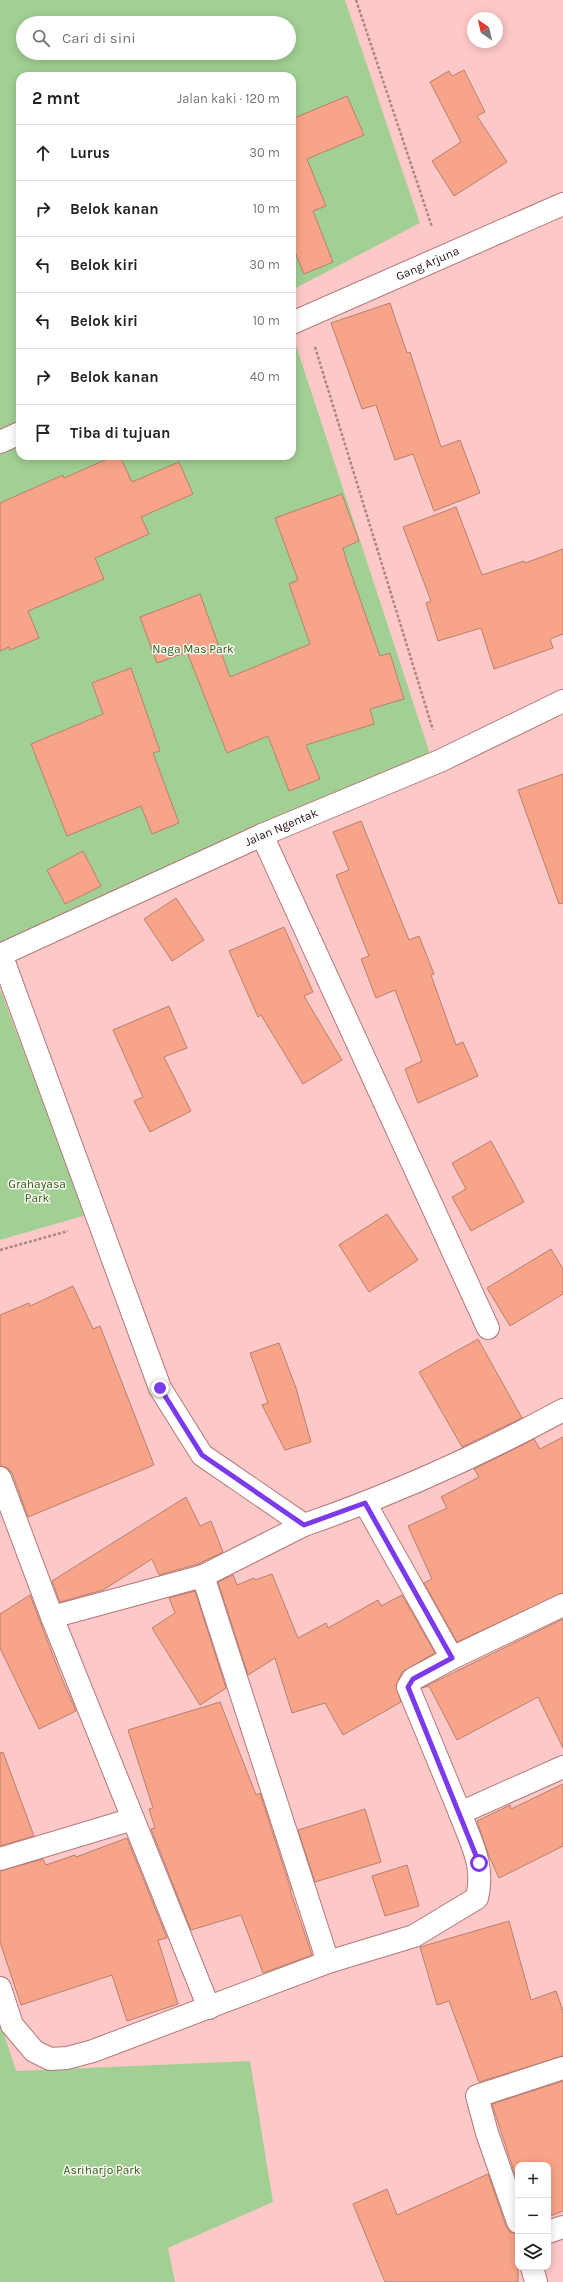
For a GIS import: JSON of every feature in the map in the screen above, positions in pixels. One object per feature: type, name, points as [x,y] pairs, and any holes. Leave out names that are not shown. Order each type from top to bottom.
[{"type":"street","name":"Gang Arjuna","points":[[299,320],[563,204]]},
{"type":"street","points":[[0,442],[16,435]]},
{"type":"street","name":"Jalan Ngentak","points":[[1,954],[262,835],[442,760],[563,701]]},
{"type":"street","points":[[262,835],[488,1328]]},
{"type":"street","points":[[1,954],[160,1388],[202,1455],[304,1525]]},
{"type":"street","points":[[52,1617],[203,1576],[304,1525],[365,1503],[532,1427],[563,1410]]},
{"type":"street","points":[[0,1478],[52,1617],[209,2008]]},
{"type":"street","points":[[365,1503],[452,1658]]},
{"type":"street","points":[[203,1576],[328,1962]]},
{"type":"street","points":[[0,1988],[12,2025],[34,2051],[50,2058],[67,2058],[93,2051],[328,1962],[414,1936],[477,1898],[481,1882],[479,1863],[408,1687],[413,1679],[452,1658],[563,1605]]},
{"type":"street","points":[[460,1813],[563,1766]]},
{"type":"street","points":[[0,1859],[133,1819]]},
{"type":"street","points":[[515,2213],[487,2133],[477,2096],[563,2068]]},
{"type":"street","points":[[551,2231],[563,2228]]},
{"type":"street","points":[[533,2270],[536,2282]]},
{"type":"path","points":[[356,0],[443,257]]},
{"type":"path","points":[[299,320],[442,760]]},
{"type":"path","points":[[0,1250],[98,1222]]},
{"type":"green space","name":"Naga Mas Park","points":[[0,0],[345,0],[420,223],[296,288],[296,72],[16,72],[16,460],[296,460],[296,345],[431,757],[0,948]]},
{"type":"green space","name":"Grahayasa Park","points":[[0,989],[86,1215],[0,1240]]},
{"type":"green space","name":"Asriharjo Park","points":[[0,2021],[16,2071],[250,2061],[273,2202],[168,2248],[175,2282],[0,2282]]},
{"type":"building","points":[[464,70],[485,112],[477,116],[507,162],[454,196],[432,161],[461,142],[430,82],[449,71],[452,76]]},
{"type":"building","points":[[347,96],[364,135],[307,159],[326,206],[313,211],[333,262],[304,274],[296,255],[296,117]]},
{"type":"building","points":[[390,303],[407,353],[410,352],[441,447],[460,440],[480,493],[434,511],[413,454],[395,460],[376,405],[362,409],[331,323]]},
{"type":"building","points":[[105,460],[122,460],[132,482],[179,462],[193,494],[141,517],[149,534],[95,558],[104,579],[28,611],[39,638],[10,650],[9,647],[0,651],[0,503],[63,475],[64,478]]},
{"type":"building","points":[[342,494],[359,541],[343,548],[346,559],[380,656],[390,653],[404,699],[370,709],[374,724],[306,745],[320,779],[289,791],[268,736],[227,753],[187,652],[157,663],[140,617],[200,594],[230,677],[310,644],[289,584],[298,580],[275,518]]},
{"type":"building","points":[[456,507],[482,575],[524,561],[525,563],[563,549],[563,634],[550,639],[553,648],[494,669],[481,628],[438,641],[426,603],[431,601],[403,527]]},
{"type":"building","points":[[131,668],[160,751],[153,753],[179,823],[152,834],[141,806],[67,836],[31,744],[103,714],[92,683]]},
{"type":"building","points":[[563,774],[563,903],[559,904],[518,790]]},
{"type":"building","points":[[361,821],[409,940],[419,936],[434,974],[431,975],[456,1045],[463,1042],[478,1076],[418,1103],[405,1069],[422,1061],[395,990],[376,998],[361,959],[369,956],[336,875],[349,870],[333,832]]},
{"type":"building","points":[[83,851],[101,886],[65,904],[47,870]]},
{"type":"building","points":[[176,898],[204,940],[172,961],[144,919]]},
{"type":"building","points":[[284,927],[313,992],[304,996],[342,1060],[303,1084],[261,1015],[258,1017],[229,951]]},
{"type":"building","points":[[169,1006],[187,1048],[164,1057],[191,1111],[150,1132],[134,1101],[143,1097],[113,1030]]},
{"type":"building","points":[[491,1141],[524,1202],[471,1231],[452,1197],[466,1189],[452,1163]]},
{"type":"building","points":[[387,1214],[418,1260],[369,1292],[339,1245]]},
{"type":"building","points":[[551,1249],[563,1269],[563,1294],[510,1326],[487,1288]]},
{"type":"building","points":[[73,1286],[93,1329],[100,1326],[154,1465],[28,1517],[12,1473],[8,1468],[0,1466],[0,1315],[29,1303],[30,1306]]},
{"type":"building","points":[[478,1339],[522,1418],[462,1447],[419,1372]]},
{"type":"building","points":[[279,1343],[296,1388],[311,1442],[285,1450],[262,1405],[268,1403],[250,1353]]},
{"type":"building","points":[[563,1437],[563,1593],[457,1642],[424,1583],[432,1579],[408,1526],[447,1508],[441,1497],[479,1477],[474,1469],[534,1439],[540,1449]]},
{"type":"building","points":[[186,1497],[200,1526],[211,1521],[223,1552],[198,1564],[159,1575],[152,1559],[103,1590],[60,1602],[52,1581]]},
{"type":"building","points":[[272,1574],[298,1638],[326,1623],[328,1628],[378,1600],[381,1606],[402,1595],[435,1653],[402,1672],[396,1686],[401,1702],[343,1735],[325,1703],[292,1713],[275,1658],[248,1675],[218,1582],[233,1575],[237,1585],[254,1578],[255,1580]]},
{"type":"building","points":[[195,1591],[226,1688],[200,1705],[152,1628],[175,1613],[169,1598]]},
{"type":"building","points":[[30,1595],[60,1674],[76,1711],[39,1729],[0,1648],[0,1614]]},
{"type":"building","points":[[563,1619],[563,1748],[538,1697],[457,1740],[429,1686],[422,1688]]},
{"type":"building","points":[[220,1702],[256,1795],[260,1793],[312,1955],[263,1973],[241,1915],[191,1930],[151,1829],[155,1828],[149,1809],[153,1808],[128,1730]]},
{"type":"building","points":[[3,1752],[34,1836],[0,1846],[0,1753]]},
{"type":"building","points":[[563,1784],[563,1846],[499,1878],[489,1856],[477,1821],[510,1805],[511,1809]]},
{"type":"building","points":[[365,1809],[381,1862],[315,1882],[298,1830]]},
{"type":"building","points":[[127,1838],[167,1938],[158,1940],[178,2004],[127,2021],[112,1975],[21,2005],[0,1942],[0,1871],[43,1859],[46,1865],[75,1855],[76,1857]]},
{"type":"building","points":[[407,1865],[419,1906],[385,1916],[372,1876]]},
{"type":"building","points":[[509,1921],[531,2000],[556,1991],[563,2011],[563,2056],[479,2082],[449,2001],[437,2005],[420,1947]]},
{"type":"building","points":[[563,2081],[563,2211],[551,2216],[551,2162],[515,2162],[515,2175],[492,2104]]},
{"type":"building","points":[[488,2174],[506,2226],[510,2232],[515,2233],[515,2270],[518,2270],[518,2282],[385,2282],[353,2204],[387,2189],[397,2215]]},
{"type":"route","points":[[160,1388],[202,1455],[231,1477],[304,1525],[365,1503],[452,1658],[413,1679],[408,1687],[479,1863]]}]
